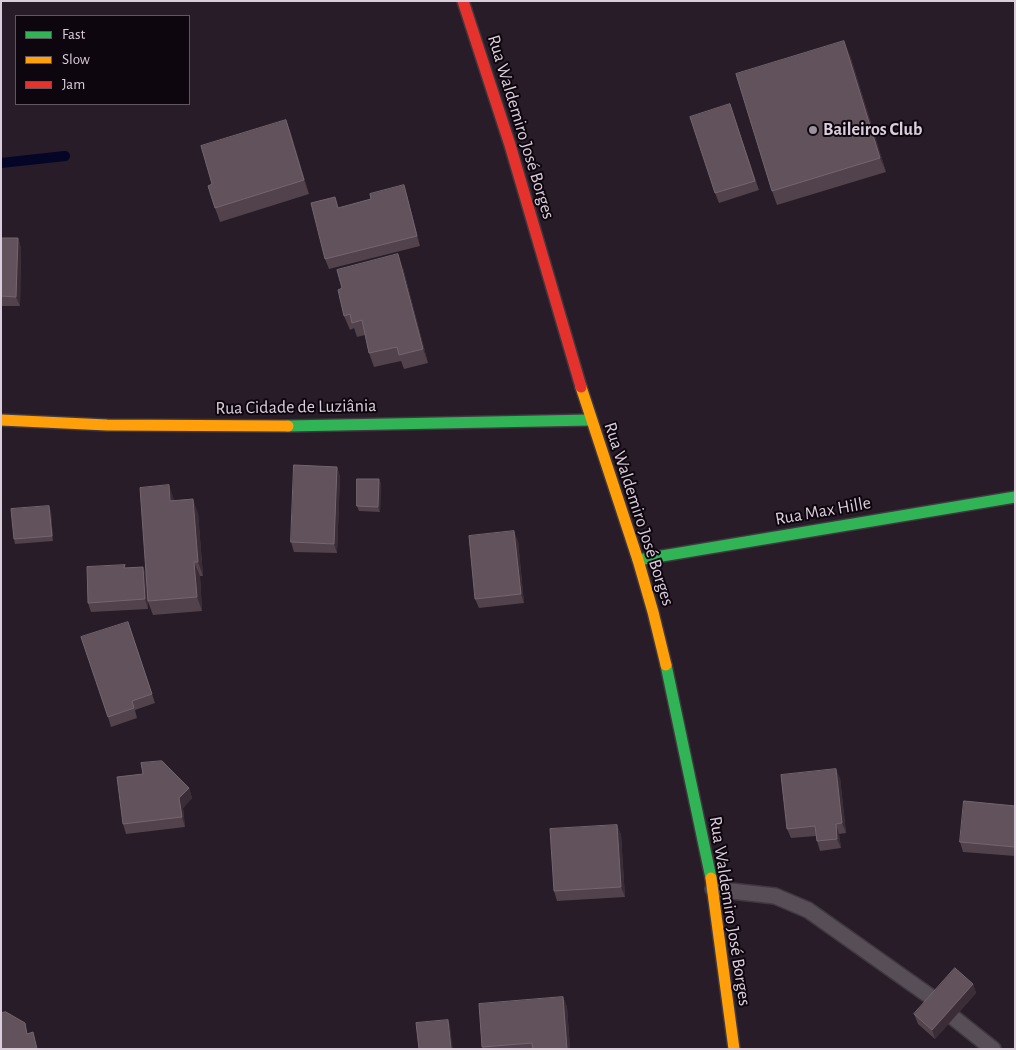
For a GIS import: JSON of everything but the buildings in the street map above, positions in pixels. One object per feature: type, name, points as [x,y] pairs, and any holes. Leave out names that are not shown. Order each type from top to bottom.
[{"type":"main road","name":"Rua Waldemiro José Borges","points":[[463,1],[510,145],[591,420],[638,560],[653,612],[713,889],[734,1049]]},
{"type":"main road","name":"Rua Cidade de Luziânia","points":[[1,420],[107,425],[264,426],[591,420]]},
{"type":"main road","name":"Rua Max Hille","points":[[638,560],[1015,497]]},
{"type":"lane","points":[[713,889],[775,896],[808,910],[938,1002],[954,1018],[993,1049]]},
{"type":"waterway","points":[[1,163],[65,156]]},
{"type":"traffic: fast","points":[[288,426],[591,420]]},
{"type":"traffic: fast","points":[[638,560],[1015,497]]},
{"type":"traffic: fast","points":[[666,665],[711,878]]},
{"type":"traffic: slow","points":[[581,387],[638,560],[666,665]]},
{"type":"traffic: slow","points":[[1,420],[107,425],[288,426]]},
{"type":"traffic: slow","points":[[711,878],[734,1049]]},
{"type":"traffic: jam","points":[[463,1],[510,145],[581,387]]},
{"type":"place","name":"Baileiros Club","points":[[813,130]]}]
